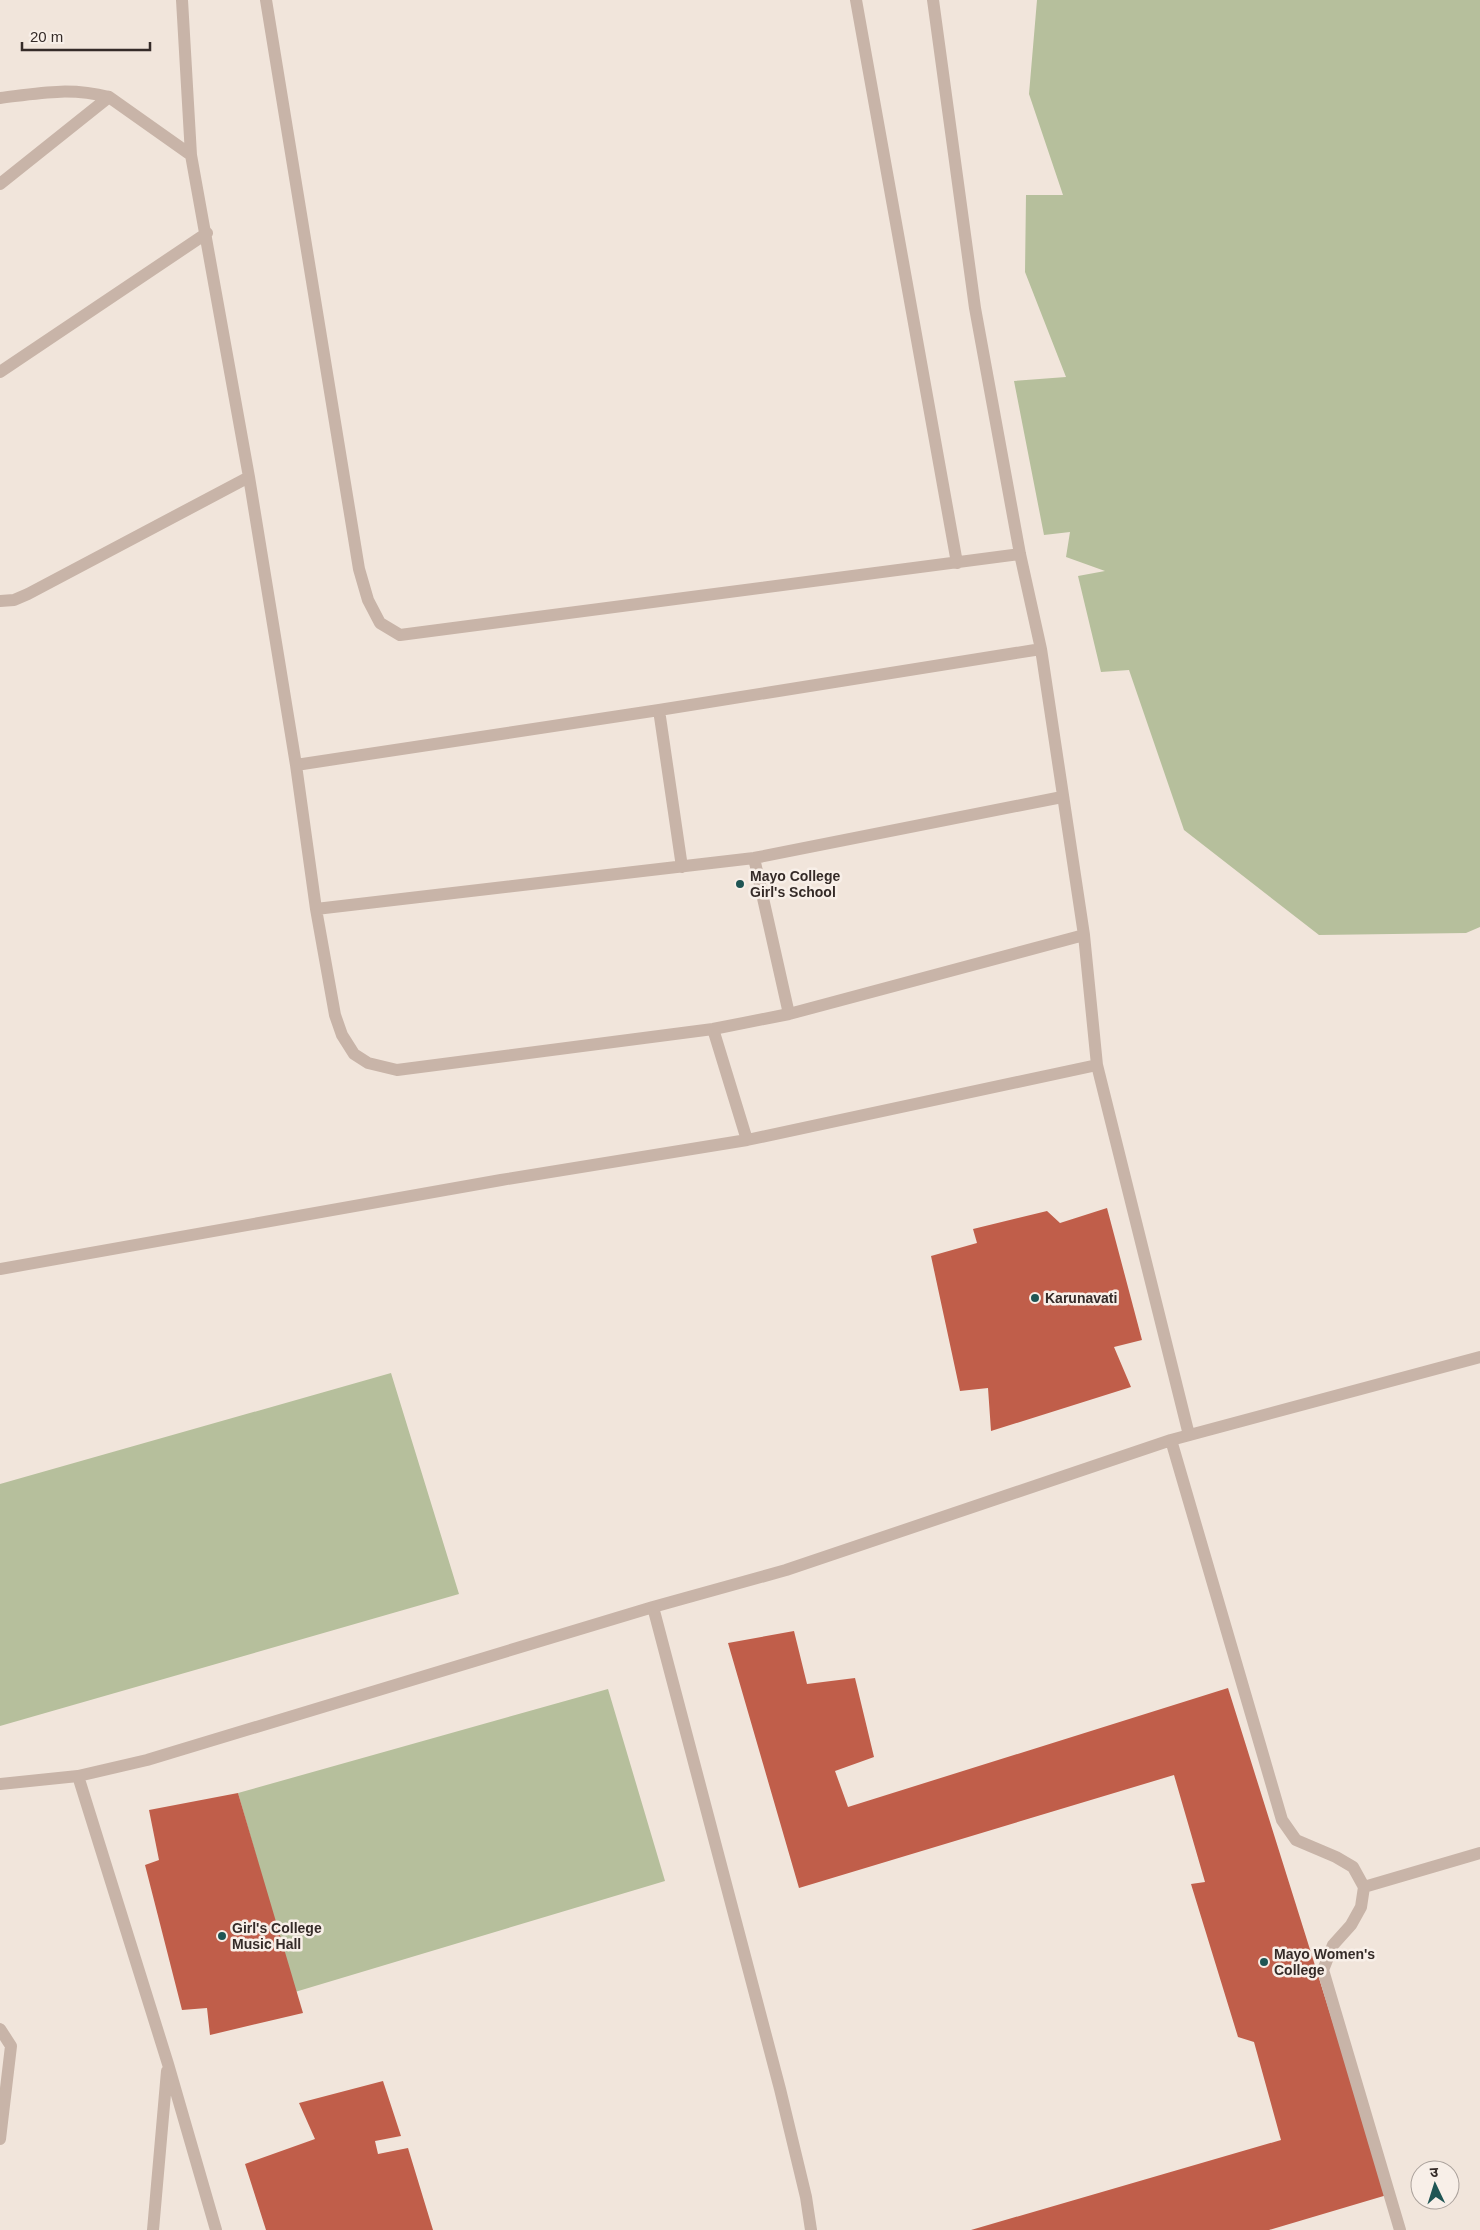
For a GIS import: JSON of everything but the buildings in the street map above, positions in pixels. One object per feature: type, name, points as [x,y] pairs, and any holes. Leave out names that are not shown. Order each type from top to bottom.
[{"type":"street","points":[[182,0],[192,155],[249,476],[296,766],[316,909],[340,1028],[354,1054],[368,1063],[398,1070],[713,1029],[789,1014],[1084,935]]},
{"type":"street","points":[[266,0],[359,569],[368,600],[380,623],[400,635],[1020,554]]},
{"type":"street","points":[[856,0],[957,563]]},
{"type":"street","points":[[933,0],[975,308],[1020,554],[1041,649],[1084,935],[1097,1065],[1189,1435]]},
{"type":"street","points":[[0,98],[53,91],[85,91],[109,97],[192,155]]},
{"type":"street","points":[[0,184],[109,97]]},
{"type":"street","points":[[0,372],[206,233]]},
{"type":"street","points":[[0,601],[14,600],[28,594],[249,476]]},
{"type":"street","points":[[296,766],[1041,649]]},
{"type":"street","points":[[659,710],[682,867]]},
{"type":"street","points":[[316,909],[754,858],[1062,797]]},
{"type":"street","points":[[754,858],[789,1014]]},
{"type":"street","points":[[713,1029],[747,1140]]},
{"type":"street","points":[[0,1269],[501,1180],[747,1140],[1097,1065]]},
{"type":"street","points":[[0,1784],[78,1776],[147,1760],[653,1607],[786,1570],[1171,1440],[1480,1357]]},
{"type":"street","points":[[1171,1440],[1282,1820],[1296,1840],[1336,1857],[1353,1867],[1364,1887],[1361,1906],[1351,1925],[1333,1945],[1323,1970],[1400,2230]]},
{"type":"street","points":[[653,1607],[780,2089],[806,2197],[811,2230]]},
{"type":"street","points":[[78,1776],[168,2064],[216,2230]]},
{"type":"street","points":[[1364,1887],[1480,1853]]},
{"type":"street","points":[[0,2029],[12,2046],[0,2139]]},
{"type":"street","points":[[153,2230],[168,2064]]},
{"type":"green space","points":[[1037,0],[1480,0],[1480,927],[1466,933],[1319,935],[1184,830],[1129,670],[1101,672],[1078,576],[1105,571],[1066,557],[1070,532],[1044,535],[1014,381],[1066,377],[1025,272],[1026,195],[1063,195],[1029,94]]},
{"type":"green space","points":[[391,1373],[459,1594],[0,1726],[0,1484]]},
{"type":"green space","points":[[608,1689],[665,1881],[295,1992],[238,1793]]},
{"type":"place","name":"Mayo College Girl's School","points":[[740,884]]},
{"type":"place","name":"Karunavati","points":[[1035,1298]]},
{"type":"place","name":"Girl's College Music Hall","points":[[222,1936]]},
{"type":"place","name":"Mayo Women's College","points":[[1264,1962]]}]
